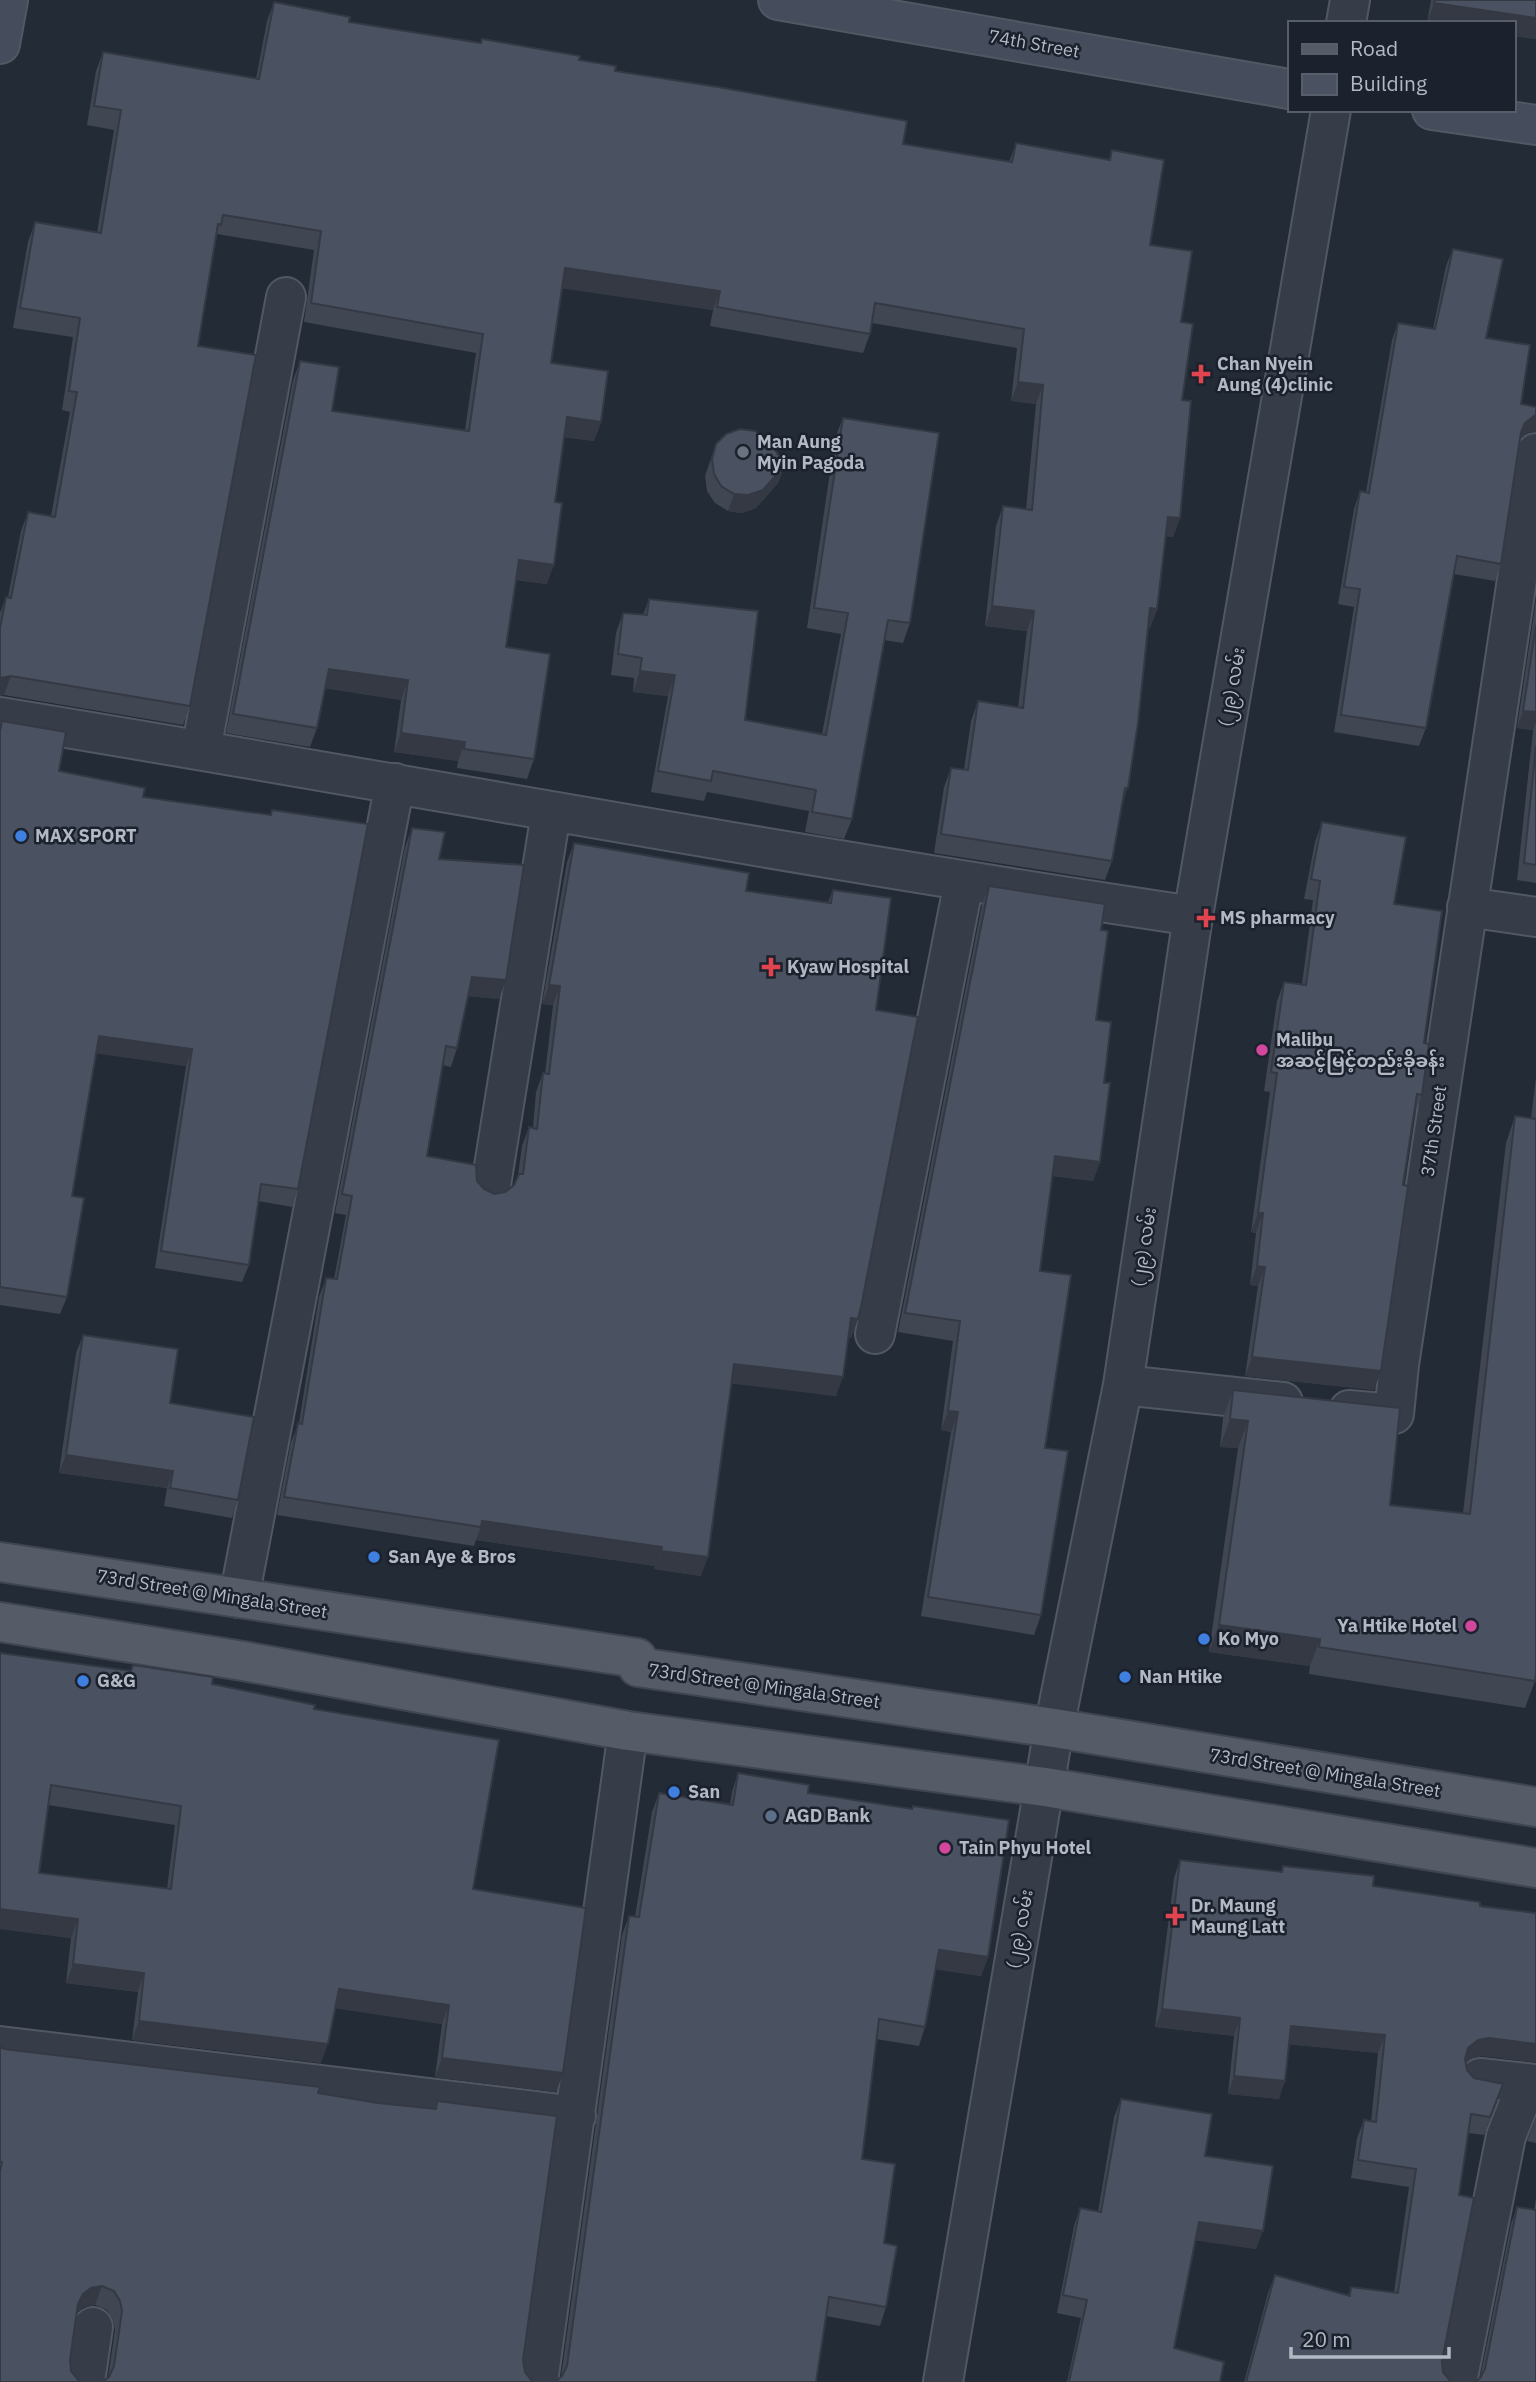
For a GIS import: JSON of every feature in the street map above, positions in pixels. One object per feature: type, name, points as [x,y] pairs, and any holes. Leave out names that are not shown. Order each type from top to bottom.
[{"type":"main road","name":"73rd Street @ Mingala Street","points":[[0,1562],[637,1658],[638,1667],[1054,1728],[1536,1807]]},
{"type":"main road","points":[[0,1622],[256,1663],[628,1731],[1045,1787],[1536,1868]]},
{"type":"street","points":[[0,44],[8,0]]},
{"type":"street","name":"74th Street","points":[[778,0],[1288,89]]},
{"type":"street","points":[[1346,21],[1350,0]]},
{"type":"street","name":"(၂၉) လမ်း","points":[[943,2382],[1054,1728],[1123,1385],[1193,916],[1331,112]]},
{"type":"street","points":[[1446,112],[1536,125]]},
{"type":"street","points":[[201,750],[286,298]]},
{"type":"street","name":"37th Street","points":[[1123,1385],[1394,1414],[1467,907],[1528,560],[1536,453]]},
{"type":"street","points":[[0,717],[964,882],[1193,916]]},
{"type":"street","points":[[239,1598],[396,783]]},
{"type":"street","points":[[490,1191],[551,813]]},
{"type":"street","points":[[875,1334],[964,882]]},
{"type":"street","points":[[1467,907],[1536,917]]},
{"type":"street","points":[[538,2382],[628,1731]]},
{"type":"street","points":[[0,2046],[576,2116]]},
{"type":"street","points":[[1480,2078],[1536,2084]]},
{"type":"street","points":[[1457,2382],[1506,2136],[1520,2101],[1536,2084]]},
{"type":"street","points":[[85,2382],[93,2327]]},
{"type":"building","points":[[1435,0],[1536,0],[1536,18],[1434,3]]},
{"type":"building","points":[[274,2],[350,17],[349,22],[481,43],[482,39],[580,56],[579,60],[616,66],[615,71],[907,121],[903,144],[1012,162],[1016,143],[1110,160],[1112,150],[1164,160],[1150,245],[1192,251],[1181,322],[1193,324],[1182,400],[1191,401],[1180,518],[1168,517],[1157,609],[1150,608],[1128,788],[1125,788],[1112,861],[941,834],[951,768],[968,770],[978,701],[1023,708],[1034,611],[992,606],[1003,506],[1032,510],[1043,385],[1018,382],[1024,329],[875,303],[870,334],[717,307],[720,291],[565,268],[551,363],[608,371],[601,422],[567,417],[555,502],[562,503],[554,565],[519,560],[506,647],[550,654],[534,759],[464,749],[465,742],[401,733],[408,680],[329,669],[317,728],[233,714],[300,361],[339,367],[332,411],[469,431],[483,334],[311,303],[321,231],[223,215],[221,225],[218,224],[198,346],[256,355],[190,706],[11,676],[0,678],[0,628],[6,597],[11,598],[28,512],[55,517],[77,392],[69,391],[80,318],[20,308],[35,222],[101,233],[121,110],[94,106],[103,52],[259,79]]},
{"type":"building","points":[[1453,249],[1503,259],[1486,338],[1530,345],[1521,404],[1536,407],[1536,415],[1525,423],[1521,432],[1501,564],[1457,556],[1426,728],[1341,715],[1360,589],[1344,587],[1360,491],[1369,493],[1398,323],[1435,329]]},
{"type":"building","points":[[843,418],[939,433],[910,623],[888,620],[852,819],[812,812],[816,790],[713,771],[711,781],[658,771],[675,675],[640,671],[642,658],[618,654],[623,613],[647,615],[649,599],[758,611],[745,720],[826,735],[848,613],[814,608]]},
{"type":"building","points":[[740,429],[755,431],[767,438],[785,465],[763,490],[748,495],[734,494],[721,486],[714,474],[712,459],[716,444],[726,434]]},
{"type":"building","points":[[1536,625],[1536,712],[1523,711]]},
{"type":"building","points":[[2,721],[66,732],[59,771],[145,788],[143,797],[271,815],[272,810],[368,824],[298,1189],[261,1184],[249,1265],[161,1251],[192,1049],[99,1036],[72,1196],[84,1198],[67,1297],[0,1287]]},
{"type":"building","points":[[1536,746],[1536,865],[1524,863]]},
{"type":"building","points":[[1322,822],[1406,837],[1394,904],[1442,911],[1424,1043],[1429,1044],[1422,1095],[1417,1094],[1403,1185],[1408,1186],[1381,1371],[1252,1357],[1265,1267],[1257,1266],[1263,1213],[1258,1213],[1277,1073],[1271,1072],[1284,982],[1306,985],[1320,881],[1311,879]]},
{"type":"building","points":[[412,828],[445,832],[439,859],[524,865],[506,980],[472,977],[457,1048],[446,1046],[427,1156],[476,1165],[477,1181],[484,1189],[494,1194],[505,1192],[514,1185],[519,1174],[523,1174],[529,1127],[537,1129],[543,1073],[549,1074],[560,986],[549,985],[574,843],[749,873],[746,891],[831,903],[833,890],[891,898],[876,1010],[918,1017],[861,1307],[858,1319],[851,1318],[843,1377],[734,1364],[708,1557],[661,1551],[662,1547],[482,1521],[481,1527],[284,1497],[298,1423],[302,1424],[326,1278],[337,1279],[352,1196],[342,1194]]},
{"type":"building","points":[[989,886],[1105,904],[1101,930],[1108,931],[1096,1020],[1111,1022],[1104,1083],[1110,1083],[1100,1162],[1055,1156],[1040,1271],[1071,1275],[1045,1448],[1068,1451],[1041,1615],[928,1597],[958,1412],[948,1411],[960,1321],[905,1313]]},
{"type":"building","points":[[1515,1116],[1536,1119],[1535,1681],[1319,1647],[1320,1639],[1219,1625],[1248,1421],[1230,1419],[1233,1390],[1400,1408],[1390,1505],[1470,1514]]},
{"type":"building","points":[[83,1335],[178,1349],[170,1403],[254,1417],[238,1500],[170,1488],[173,1471],[66,1455]]},
{"type":"building","points":[[0,1653],[131,1671],[133,1665],[213,1677],[212,1684],[315,1705],[314,1709],[499,1740],[473,1889],[586,1908],[563,2073],[442,2058],[449,2005],[339,1989],[328,2044],[139,2021],[144,1973],[73,1964],[78,1919],[0,1909]],"holes":[[[51,1785],[181,1806],[171,1889],[39,1873]]]},
{"type":"building","points":[[738,1773],[809,1785],[808,1793],[1009,1820],[988,1957],[939,1950],[925,2027],[879,2019],[862,2159],[895,2164],[884,2243],[897,2246],[886,2307],[829,2297],[816,2382],[555,2382],[567,2366],[629,1916],[639,1917],[659,1793],[733,1805]]},
{"type":"building","points":[[1180,1860],[1282,1872],[1283,1866],[1374,1876],[1373,1886],[1480,1902],[1480,1906],[1536,1913],[1536,2044],[1489,2038],[1478,2040],[1468,2048],[1465,2059],[1467,2070],[1474,2078],[1503,2084],[1490,2117],[1471,2114],[1459,2195],[1474,2198],[1442,2361],[1443,2372],[1451,2382],[1246,2382],[1275,2275],[1350,2296],[1351,2287],[1398,2293],[1416,2169],[1358,2160],[1364,2120],[1376,2122],[1385,2035],[1291,2026],[1285,2081],[1234,2076],[1240,2018],[1162,2009]]},
{"type":"building","points":[[0,2047],[320,2087],[318,2093],[378,2103],[436,2109],[437,2101],[557,2116],[523,2360],[525,2372],[535,2382],[102,2382],[109,2377],[114,2366],[122,2311],[114,2291],[102,2286],[91,2288],[83,2294],[78,2304],[70,2360],[71,2371],[82,2382],[0,2382]]},
{"type":"building","points":[[1121,2099],[1212,2114],[1205,2156],[1273,2166],[1263,2231],[1199,2222],[1174,2348],[1224,2362],[1220,2382],[1069,2382],[1087,2300],[1063,2295],[1080,2208],[1101,2212]]},
{"type":"building","points":[[1517,2207],[1536,2210],[1536,2382],[1475,2382],[1485,2369]]},
{"type":"place","name":"Chan Nyein Aung (4)clinic","points":[[1201,374]]},
{"type":"place","name":"Man Aung Myin Pagoda","points":[[743,452]]},
{"type":"place","name":"MAX SPORT","points":[[21,836]]},
{"type":"place","name":"MS pharmacy","points":[[1206,918]]},
{"type":"place","name":"Kyaw Hospital","points":[[771,967]]},
{"type":"place","name":"Malibu အဆင့်မြင့်တည်းခိုခန်း","points":[[1262,1050]]},
{"type":"place","name":"San Aye & Bros","points":[[374,1557]]},
{"type":"place","name":"Ya Htike Hotel","points":[[1471,1626]]},
{"type":"place","name":"Ko Myo","points":[[1204,1639]]},
{"type":"place","name":"Nan Htike","points":[[1125,1677]]},
{"type":"place","name":"G&G","points":[[83,1681]]},
{"type":"place","name":"San","points":[[674,1792]]},
{"type":"place","name":"AGD Bank","points":[[771,1816]]},
{"type":"place","name":"Tain Phyu Hotel","points":[[945,1848]]},
{"type":"place","name":"Dr. Maung Maung Latt","points":[[1175,1916]]}]
